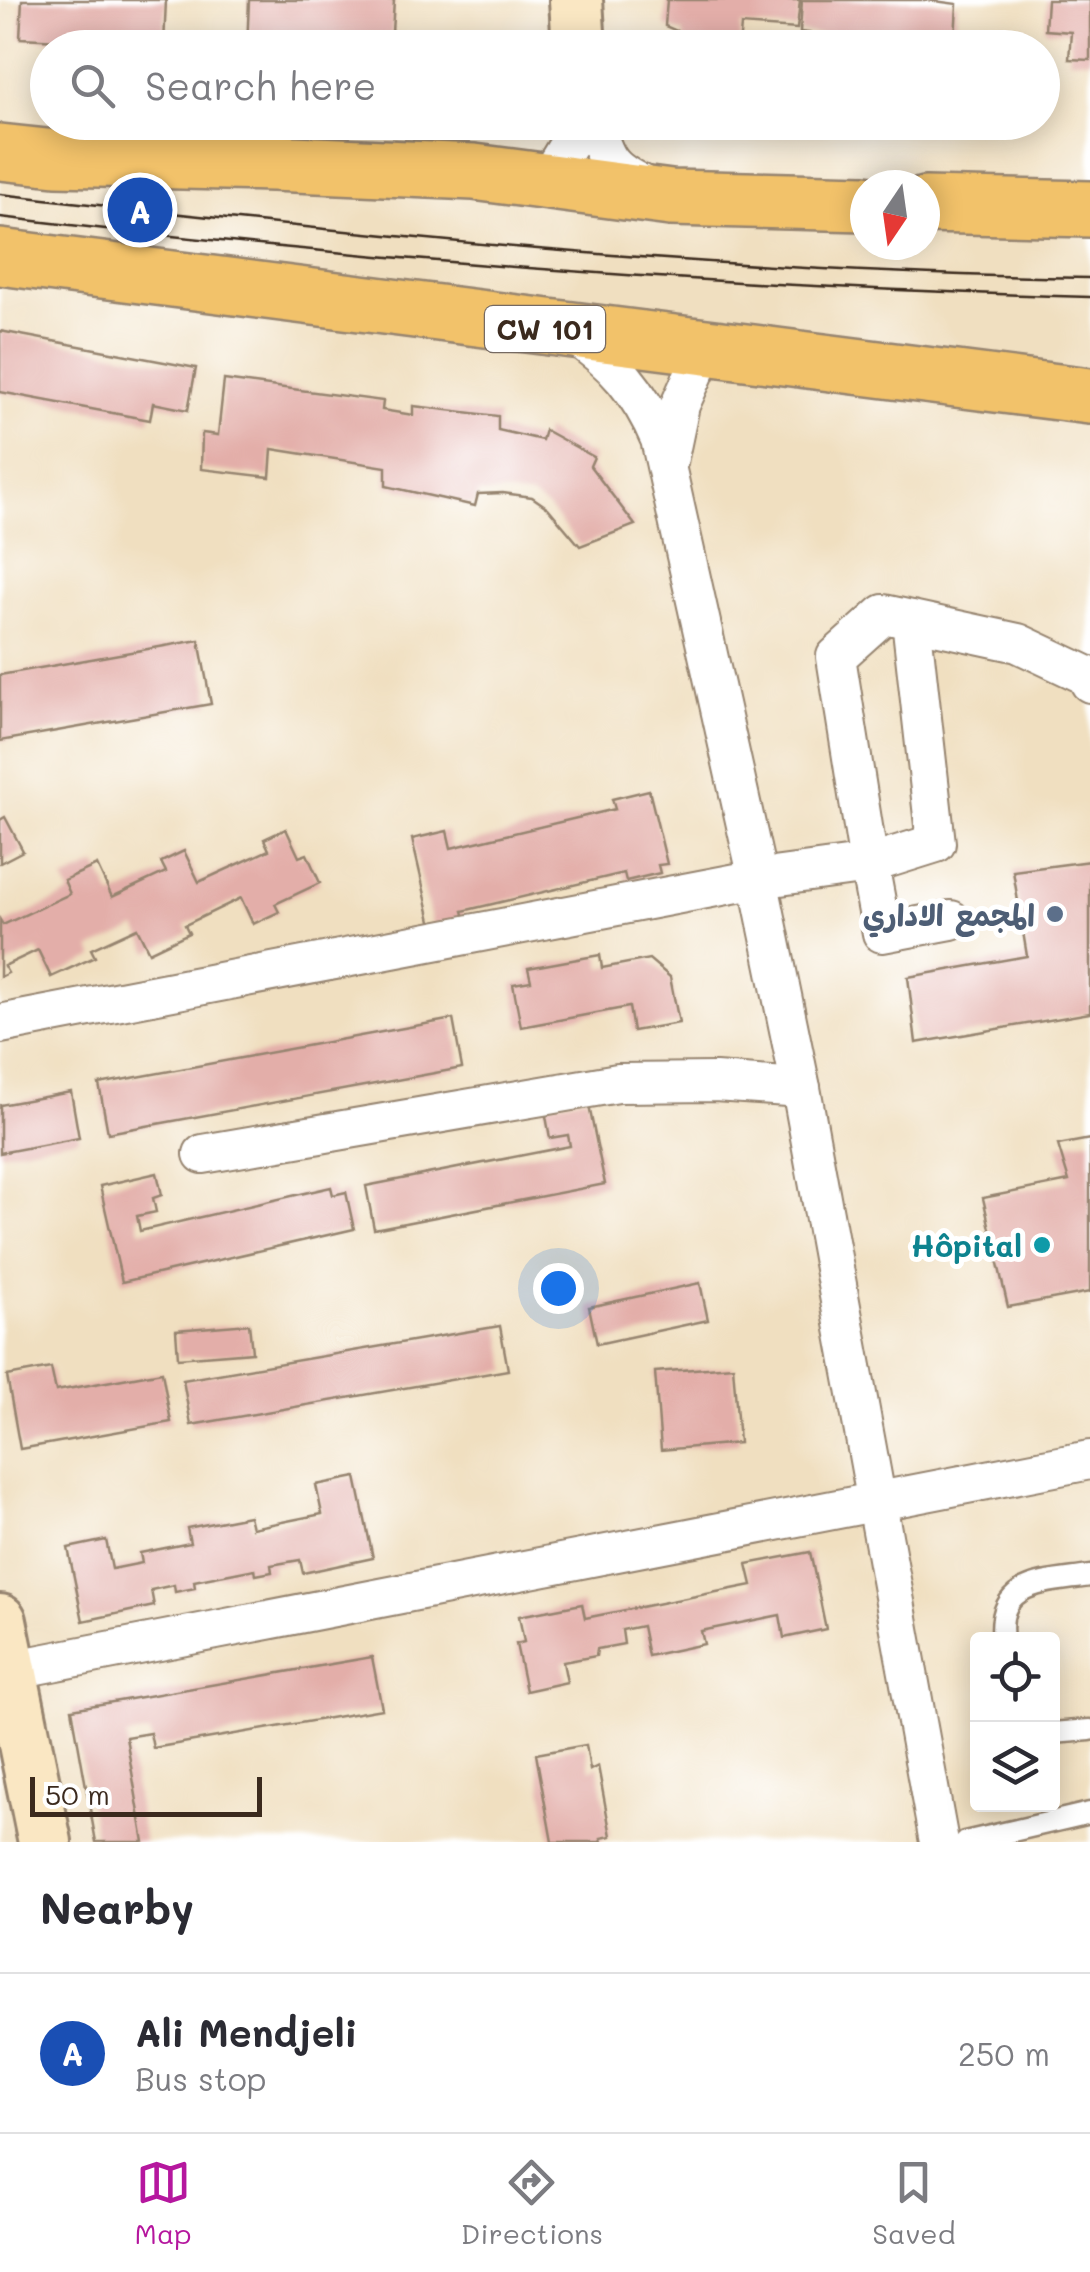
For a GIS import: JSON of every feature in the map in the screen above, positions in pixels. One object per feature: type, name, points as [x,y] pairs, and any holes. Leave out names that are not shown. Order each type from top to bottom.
[{"type":"main road","points":[[576,0],[578,30]]},
{"type":"main road","points":[[0,152],[56,158],[474,172],[672,198],[850,203]]},
{"type":"main road","points":[[940,205],[1090,210]]},
{"type":"main road","name":"CW 101","points":[[0,257],[1090,396]]},
{"type":"main road","points":[[4,1654],[45,1842]]},
{"type":"street","points":[[474,172],[552,172],[569,140]]},
{"type":"street","points":[[599,140],[617,174],[672,198]]},
{"type":"street","points":[[569,332],[599,351],[625,376],[646,406],[660,439],[758,879],[800,1088],[939,1842]]},
{"type":"street","points":[[666,474],[680,405],[707,345]]},
{"type":"street","points":[[952,920],[882,933],[836,657],[884,614],[1018,642],[1086,675],[1090,683]]},
{"type":"street","points":[[0,1024],[758,879],[869,864],[936,842],[911,620]]},
{"type":"street","points":[[203,1154],[618,1083],[716,1082],[800,1088]]},
{"type":"street","points":[[4,1654],[1090,1460]]},
{"type":"lane","points":[[1003,1632],[1004,1608],[1009,1598],[1033,1585],[1090,1576]]},
{"type":"lane","points":[[1060,1732],[1090,1730]]},
{"type":"lane","points":[[964,1842],[1090,1813]]},
{"type":"building","points":[[22,0],[166,0],[165,30],[30,30],[30,38],[20,38]]},
{"type":"building","points":[[249,0],[394,0],[392,30],[248,30]]},
{"type":"building","points":[[667,0],[800,0],[797,29],[741,25],[741,30],[674,30],[665,26]]},
{"type":"building","points":[[802,0],[927,0],[957,4],[956,30],[800,30]]},
{"type":"building","points":[[1047,0],[1090,0],[1090,60],[1069,59],[1071,32],[1045,30]]},
{"type":"building","points":[[0,331],[196,368],[188,410],[153,403],[150,420],[0,392]]},
{"type":"building","points":[[224,380],[383,401],[382,410],[413,415],[413,406],[498,416],[498,430],[542,440],[545,430],[594,457],[590,466],[635,525],[580,546],[548,508],[532,497],[478,494],[475,506],[386,486],[386,467],[272,449],[270,477],[201,469],[202,433],[218,435]]},
{"type":"building","points":[[199,640],[211,704],[0,741],[0,675]]},
{"type":"building","points":[[649,790],[667,864],[658,865],[660,873],[626,881],[624,873],[463,911],[465,918],[432,925],[412,839],[447,831],[451,848],[615,809],[612,799]]},
{"type":"building","points":[[5,817],[23,851],[0,863],[0,820]]},
{"type":"building","points":[[286,829],[299,857],[307,854],[320,883],[275,904],[279,912],[253,924],[241,898],[185,925],[189,933],[149,952],[137,928],[91,949],[95,957],[51,977],[38,950],[4,966],[8,973],[0,977],[0,920],[3,925],[70,894],[64,880],[97,865],[112,897],[166,872],[161,862],[184,851],[199,882],[269,850],[264,839]]},
{"type":"building","name":"المجمع الاداري","points":[[1090,861],[1090,1013],[916,1043],[908,977],[1027,956],[1013,871]]},
{"type":"building","points":[[600,955],[602,968],[649,959],[670,977],[679,1023],[633,1031],[629,1007],[521,1027],[513,984],[531,981],[528,968]]},
{"type":"building","points":[[453,1019],[462,1068],[108,1133],[99,1084]]},
{"type":"building","points":[[71,1092],[79,1138],[0,1153],[0,1105]]},
{"type":"building","points":[[587,1096],[605,1184],[374,1229],[366,1186],[570,1146],[568,1135],[550,1138],[544,1105]]},
{"type":"building","name":"Hôpital","points":[[1090,1139],[1090,1292],[1008,1307],[983,1198],[1069,1181],[1058,1145]]},
{"type":"building","points":[[157,1173],[162,1195],[153,1198],[156,1212],[137,1216],[140,1231],[331,1187],[333,1195],[346,1192],[354,1229],[122,1282],[100,1186]]},
{"type":"building","points":[[700,1283],[708,1320],[597,1344],[589,1307]]},
{"type":"building","points":[[249,1324],[252,1352],[178,1358],[176,1330]]},
{"type":"building","points":[[500,1326],[508,1370],[191,1425],[183,1380]]},
{"type":"building","points":[[733,1366],[739,1443],[661,1450],[655,1372]]},
{"type":"building","points":[[51,1368],[56,1391],[162,1372],[171,1422],[20,1449],[7,1376]]},
{"type":"building","points":[[356,1477],[373,1558],[303,1573],[300,1560],[271,1565],[272,1572],[256,1575],[255,1569],[194,1581],[195,1588],[175,1592],[174,1585],[151,1590],[154,1606],[83,1621],[68,1548],[106,1540],[112,1569],[142,1563],[140,1553],[190,1543],[187,1528],[249,1516],[252,1528],[322,1514],[316,1485]]},
{"type":"building","points":[[810,1552],[826,1629],[784,1638],[780,1615],[701,1631],[704,1644],[648,1656],[642,1626],[622,1630],[624,1644],[597,1649],[596,1656],[563,1662],[567,1682],[526,1691],[516,1644],[524,1642],[519,1616],[582,1604],[585,1618],[752,1585],[747,1564]]},
{"type":"building","points":[[372,1657],[382,1709],[153,1748],[150,1733],[126,1737],[144,1842],[96,1842],[72,1709]]},
{"type":"building","points":[[586,1745],[590,1770],[598,1766],[611,1836],[601,1838],[602,1842],[552,1842],[536,1754]]},
{"type":"tram line","points":[[0,194],[544,250],[817,269],[1090,278]]},
{"type":"tram line","points":[[0,217],[408,259],[680,279],[1090,297]]},
{"type":"place","name":"Ali Mendjeli","points":[[140,210]]},
{"type":"place","name":"المجمع الاداري","points":[[1055,914]]},
{"type":"place","name":"Hôpital","points":[[1042,1245]]}]
